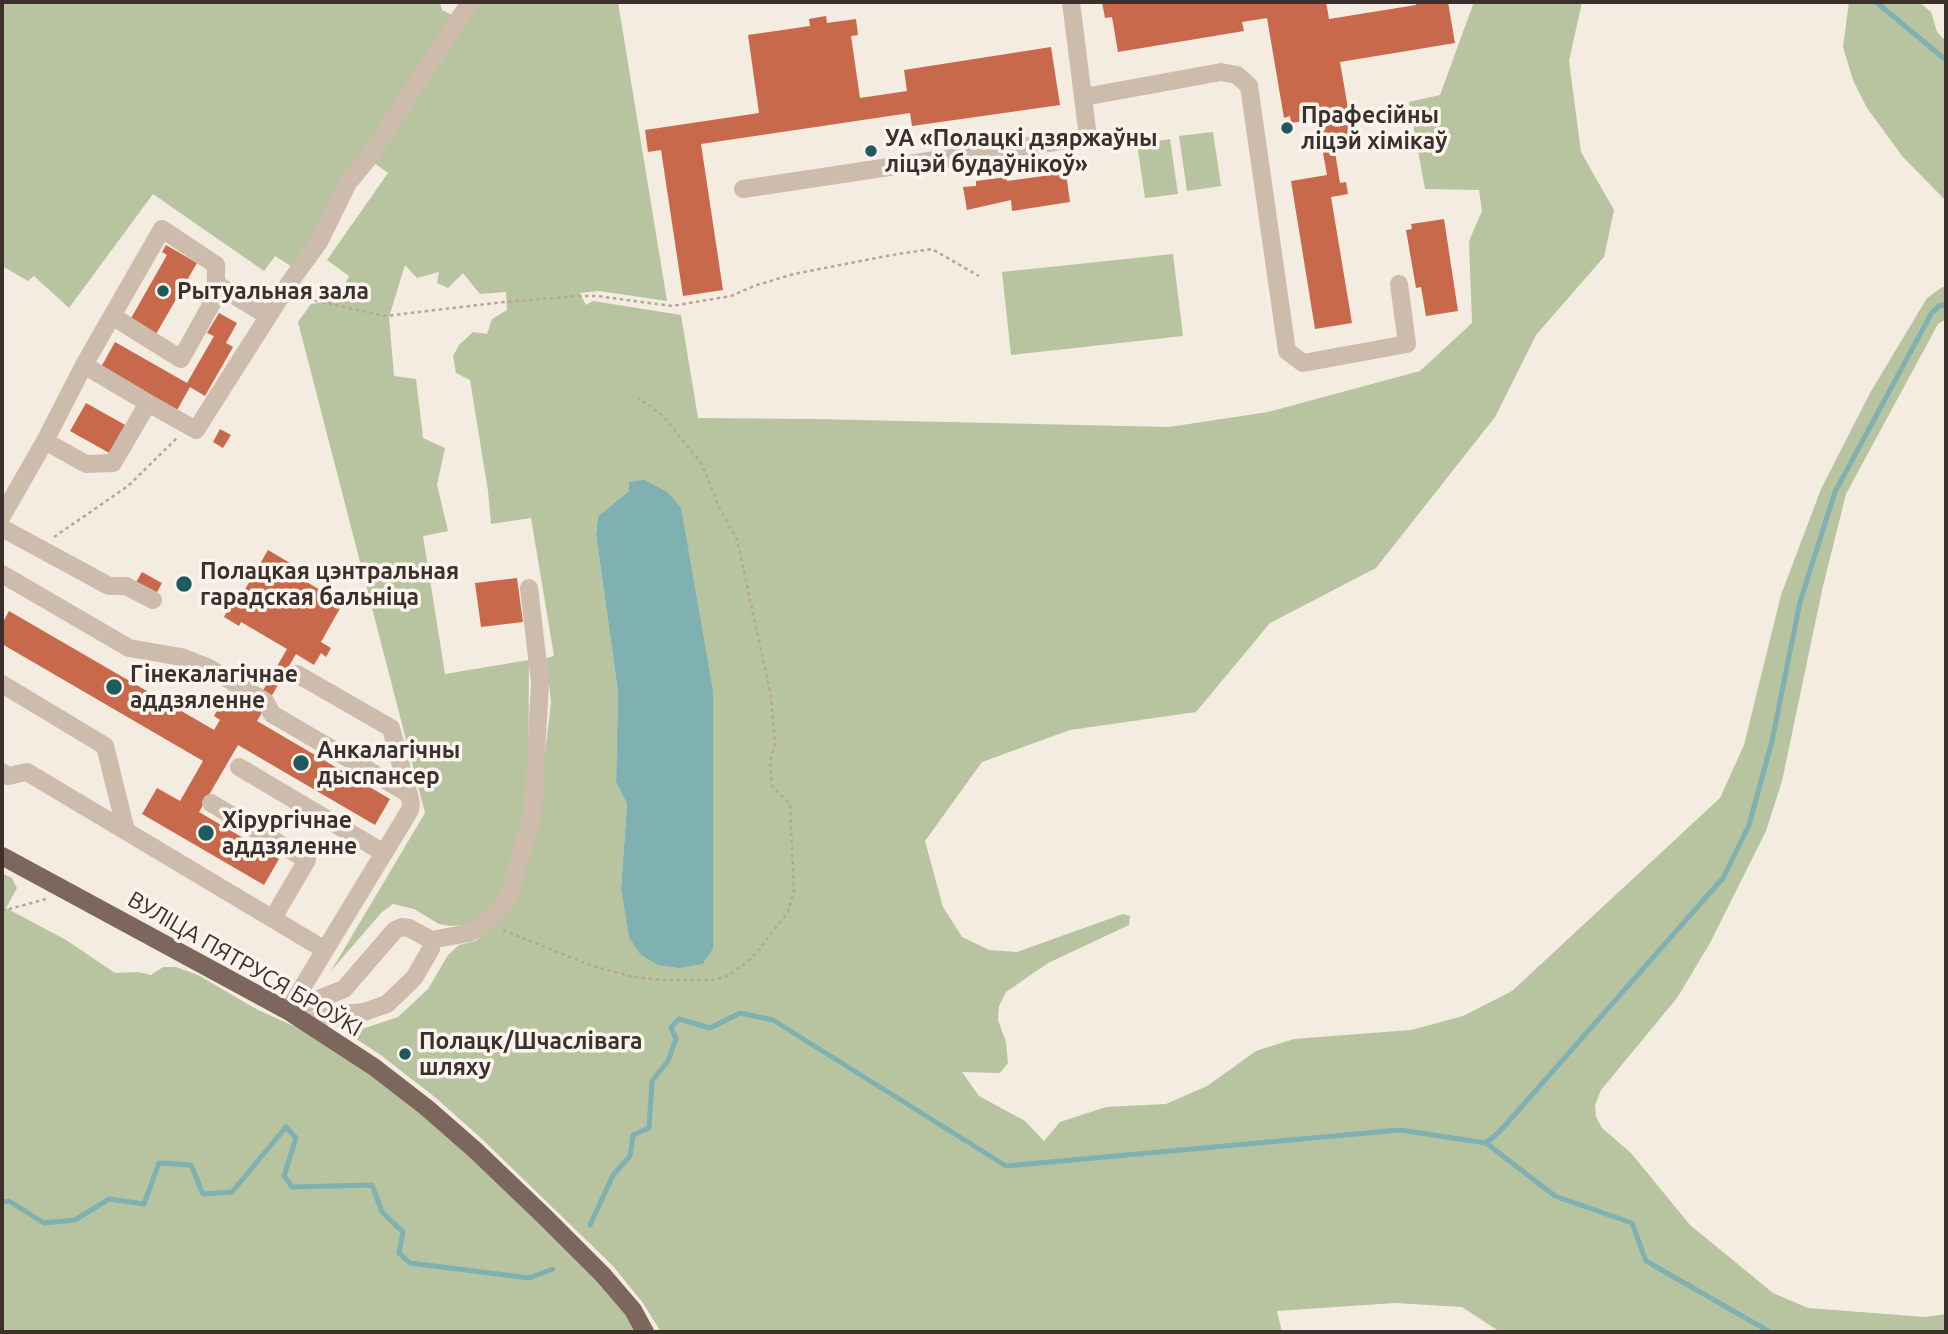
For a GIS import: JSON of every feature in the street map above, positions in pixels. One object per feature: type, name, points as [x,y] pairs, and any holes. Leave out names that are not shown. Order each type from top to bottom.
[{"type":"main road","name":"ВУЛІЦА ПЯТРУСЯ БРОЎКІ","points":[[2,856],[288,1011],[374,1067],[427,1108],[545,1217],[603,1275],[633,1310],[645,1332]]},
{"type":"lane","points":[[84,365],[196,430],[289,282],[319,242],[348,183],[368,159],[470,2]]},
{"type":"lane","points":[[743,190],[1088,137],[1071,2]]},
{"type":"lane","points":[[1084,97],[1222,72],[1237,75],[1249,86],[1287,351],[1303,363],[1407,344],[1399,284]]},
{"type":"lane","points":[[2,516],[84,365],[112,316],[162,229],[216,265],[216,296],[181,359],[112,316]]},
{"type":"lane","points":[[216,284],[268,316]]},
{"type":"lane","points":[[44,441],[86,464],[113,463],[148,403]]},
{"type":"lane","points":[[2,528],[109,586],[125,586],[153,600]]},
{"type":"lane","points":[[4,579],[129,648],[181,657],[209,668],[265,701],[272,714],[409,794]]},
{"type":"lane","points":[[288,1011],[344,989],[395,930],[409,928],[431,940],[469,933],[487,923],[504,903],[512,886],[533,812],[540,682],[529,588]]},
{"type":"lane","points":[[288,1011],[410,810],[411,803],[391,728],[297,674]]},
{"type":"lane","points":[[2,684],[105,746],[126,831]]},
{"type":"lane","points":[[239,768],[384,853]]},
{"type":"lane","points":[[2,772],[8,776],[27,772],[325,950]]},
{"type":"lane","points":[[211,803],[307,860],[273,918]]},
{"type":"lane","points":[[307,1023],[332,1015],[364,1012],[387,1004],[414,978],[431,949],[431,940]]},
{"type":"path","points":[[289,282],[313,300],[385,316],[504,302],[587,296],[673,306],[732,296],[794,274],[932,249],[979,276]]},
{"type":"path","points":[[487,923],[587,964],[629,976],[661,980],[714,980],[728,976],[752,958],[788,912],[791,902],[794,891],[790,804],[772,786],[770,761],[775,744],[771,696],[737,540],[719,507],[702,464],[662,415],[638,398]]},
{"type":"path","points":[[38,548],[128,486],[190,426]]},
{"type":"path","points":[[2,911],[67,893]]},
{"type":"green space","points":[[2,2],[440,2],[442,10],[464,21],[459,2],[618,2],[667,301],[599,291],[580,293],[586,305],[593,301],[681,315],[698,418],[1169,427],[1268,412],[1420,371],[1472,323],[1469,241],[1482,211],[1479,190],[1425,189],[1409,102],[1440,95],[1474,2],[1582,2],[1569,61],[1581,152],[1614,210],[1604,257],[1536,335],[1495,417],[1376,568],[1270,623],[1196,712],[1070,730],[982,762],[925,841],[943,907],[962,937],[989,950],[1017,952],[1123,914],[1130,916],[1129,925],[1048,963],[1006,992],[999,1006],[998,1020],[1006,1042],[1008,1063],[1000,1073],[962,1072],[979,1096],[1025,1121],[1044,1141],[1060,1122],[1106,1107],[1166,1104],[1207,1086],[1256,1051],[1294,1039],[1411,1030],[1463,1016],[1512,991],[1720,798],[1744,745],[1781,595],[1821,489],[1870,393],[1927,298],[1946,286],[1946,319],[1938,324],[1846,494],[1823,586],[1782,781],[1766,831],[1710,943],[1677,998],[1601,1090],[1595,1105],[1596,1117],[1602,1128],[1631,1153],[1690,1225],[1773,1293],[1808,1308],[1926,1317],[1946,1314],[1946,1332],[1500,1332],[1462,1307],[1395,1303],[1277,1311],[1282,1332],[661,1332],[643,1303],[613,1266],[483,1140],[436,1098],[382,1056],[337,1026],[339,1022],[365,1028],[398,1017],[428,989],[448,955],[459,945],[475,941],[494,927],[538,813],[551,702],[546,658],[554,656],[531,518],[491,524],[470,380],[456,373],[453,356],[459,345],[473,332],[487,334],[492,319],[507,310],[506,292],[480,294],[463,273],[448,288],[437,283],[439,272],[417,278],[405,265],[389,317],[394,376],[416,379],[423,438],[445,448],[437,485],[448,531],[423,536],[445,674],[529,660],[528,811],[508,885],[482,917],[466,925],[450,926],[439,924],[414,909],[393,904],[381,913],[331,971],[425,813],[298,322],[311,304],[337,300],[349,276],[327,260],[388,173],[373,162],[294,268],[275,256],[264,271],[153,194],[69,308],[34,276],[28,281],[2,266]],"holes":[[[629,491],[713,691],[713,949],[703,964],[621,888],[627,804],[616,782],[618,692],[596,534],[598,516]]]},
{"type":"green space","points":[[1849,2],[1919,2],[1931,12],[1937,32],[1946,41],[1946,201],[1903,157],[1867,108],[1853,80],[1843,47]]},
{"type":"green space","points":[[1213,132],[1221,186],[1187,191],[1179,136]]},
{"type":"green space","points":[[1170,139],[1178,194],[1145,198],[1137,144]]},
{"type":"green space","points":[[1173,254],[1183,336],[1011,355],[1002,272]]},
{"type":"green space","points":[[2,873],[12,878],[17,888],[6,908],[66,940],[115,973],[138,972],[151,975],[163,967],[176,967],[198,975],[258,1010],[303,1030],[369,1074],[469,1156],[539,1223],[597,1281],[626,1315],[636,1332],[2,1332]]},
{"type":"water","points":[[644,480],[667,492],[681,508],[713,691],[713,949],[703,964],[679,968],[658,965],[640,954],[629,937],[621,888],[627,804],[616,782],[618,692],[596,534],[598,516],[629,491],[629,482]]},
{"type":"building","points":[[1102,2],[1326,2],[1329,19],[1416,5],[1415,2],[1448,2],[1455,43],[1340,62],[1355,149],[1335,152],[1340,183],[1346,182],[1348,194],[1331,197],[1352,323],[1315,329],[1291,181],[1327,175],[1317,119],[1291,123],[1290,116],[1284,118],[1267,18],[1242,22],[1244,31],[1118,52],[1112,17],[1105,18]]},
{"type":"building","points":[[826,16],[827,23],[856,19],[858,35],[851,36],[860,98],[907,91],[904,70],[1051,47],[1060,105],[912,126],[910,113],[701,144],[723,290],[683,296],[661,150],[648,152],[645,130],[759,113],[748,35],[810,26],[809,19]]},
{"type":"building","points":[[1066,173],[1070,202],[1012,211],[1011,200],[967,210],[963,187],[976,186],[976,181],[1007,177],[1007,181]]},
{"type":"building","points":[[1444,219],[1458,311],[1426,316],[1421,287],[1416,288],[1406,230],[1412,229],[1411,224]]},
{"type":"building","name":"Рытуальная зала","points":[[166,245],[197,263],[156,334],[130,320],[167,255],[162,252]]},
{"type":"building","points":[[219,313],[237,323],[226,343],[233,347],[205,396],[190,387],[176,412],[100,369],[115,342],[187,383],[214,336],[207,333]]},
{"type":"building","points":[[86,403],[127,426],[111,454],[70,431]]},
{"type":"building","points":[[220,429],[231,435],[223,448],[213,442]]},
{"type":"building","points":[[268,550],[307,573],[303,580],[343,603],[321,642],[331,648],[326,657],[321,653],[314,665],[296,654],[257,721],[390,799],[375,825],[238,745],[199,812],[279,859],[264,885],[142,814],[157,788],[180,801],[203,761],[2,644],[2,624],[9,611],[214,730],[220,720],[214,716],[228,691],[254,706],[287,649],[241,622],[239,626],[224,617],[237,594],[241,596]]},
{"type":"building","points":[[142,572],[162,583],[155,596],[135,584]]},
{"type":"building","points":[[517,578],[523,622],[481,627],[475,583]]},
{"type":"waterway","points":[[1876,2],[1946,60]]},
{"type":"waterway","points":[[1486,1143],[1501,1130],[1723,878],[1749,825],[1772,741],[1800,602],[1835,492],[1931,314],[1939,306],[1946,304]]},
{"type":"waterway","points":[[590,1225],[613,1175],[630,1156],[633,1135],[649,1128],[652,1081],[668,1061],[676,1039],[671,1027],[679,1019],[710,1028],[740,1013],[773,1020],[1006,1166],[1400,1130],[1486,1143],[1555,1196],[1632,1223],[1646,1261],[1770,1332]]},
{"type":"waterway","points":[[2,1202],[9,1201],[44,1223],[75,1220],[109,1199],[144,1204],[159,1163],[191,1165],[203,1194],[232,1192],[286,1127],[296,1138],[284,1176],[292,1187],[372,1185],[382,1212],[403,1232],[399,1253],[410,1263],[529,1278],[553,1269]]},
{"type":"place","name":"Прафесійны ліцэй хімікаў","points":[[1287,128]]},
{"type":"place","name":"УА «Полацкі дзяржаўны ліцэй будаўнікоў»","points":[[871,151]]},
{"type":"place","name":"Рытуальная зала","points":[[163,291]]},
{"type":"place","name":"Полацкая цэнтральная гарадская бальніца","points":[[184,584]]},
{"type":"place","name":"Гінекалагічнае аддзяленне","points":[[114,687]]},
{"type":"place","name":"Анкалагічны дыспансер","points":[[301,763]]},
{"type":"place","name":"Хірургічнае аддзяленне","points":[[206,833]]},
{"type":"place","name":"Полацк/Шчаслівага шляху","points":[[405,1054]]}]
